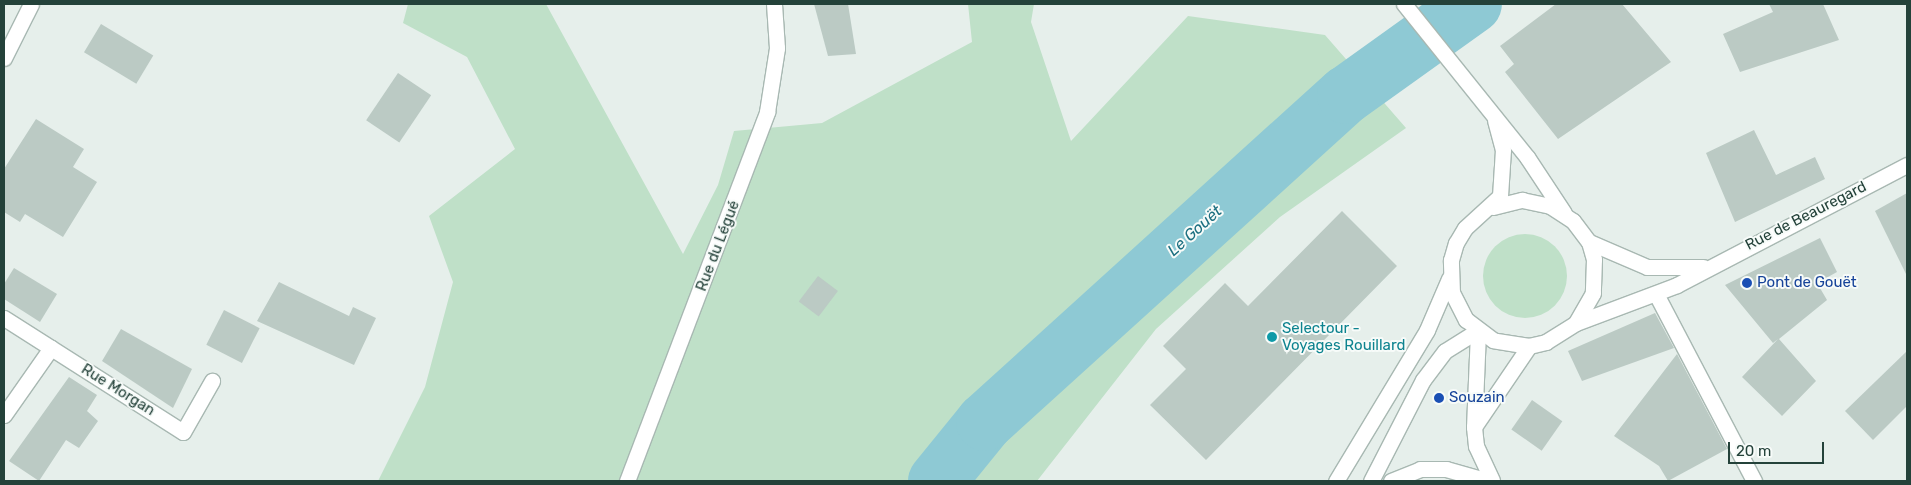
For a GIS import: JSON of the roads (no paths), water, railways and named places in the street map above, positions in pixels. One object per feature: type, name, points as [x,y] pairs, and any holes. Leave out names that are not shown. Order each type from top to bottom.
[{"type":"street","points":[[4,58],[31,4]]},
{"type":"street","name":"Rue du Légué","points":[[627,481],[767,112],[777,48],[774,4]]},
{"type":"street","points":[[1409,9],[1495,121],[1527,157],[1564,213],[1589,242],[1594,259],[1593,293],[1576,323],[1546,342],[1529,346],[1510,345],[1478,332],[1458,307],[1450,278],[1450,260],[1460,236],[1493,206],[1504,175],[1495,121]]},
{"type":"street","name":"Rue de Beauregard","points":[[1576,323],[1656,294],[1705,267],[1907,165]]},
{"type":"street","points":[[1493,206],[1522,200],[1564,213]]},
{"type":"street","points":[[1589,242],[1647,267],[1705,267]]},
{"type":"street","points":[[1336,481],[1427,330],[1450,278]]},
{"type":"street","points":[[1656,294],[1754,481]]},
{"type":"street","name":"Rue Morgan","points":[[4,318],[183,432],[212,381]]},
{"type":"street","points":[[1478,332],[1474,427],[1476,446],[1492,481]]},
{"type":"street","points":[[1370,481],[1423,380],[1445,350],[1478,332]]},
{"type":"street","points":[[1474,427],[1529,346]]},
{"type":"street","points":[[4,415],[51,348]]},
{"type":"street","points":[[1390,481],[1420,469],[1446,469],[1488,481]]},
{"type":"waterway","name":"Le Gouët","points":[[937,481],[985,422],[1346,95],[1473,4]]},
{"type":"place","name":"Pont de Gouët","points":[[1747,283]]},
{"type":"place","name":"Selectour - Voyages Rouillard","points":[[1272,337]]},
{"type":"place","name":"Souzain","points":[[1439,398]]}]
